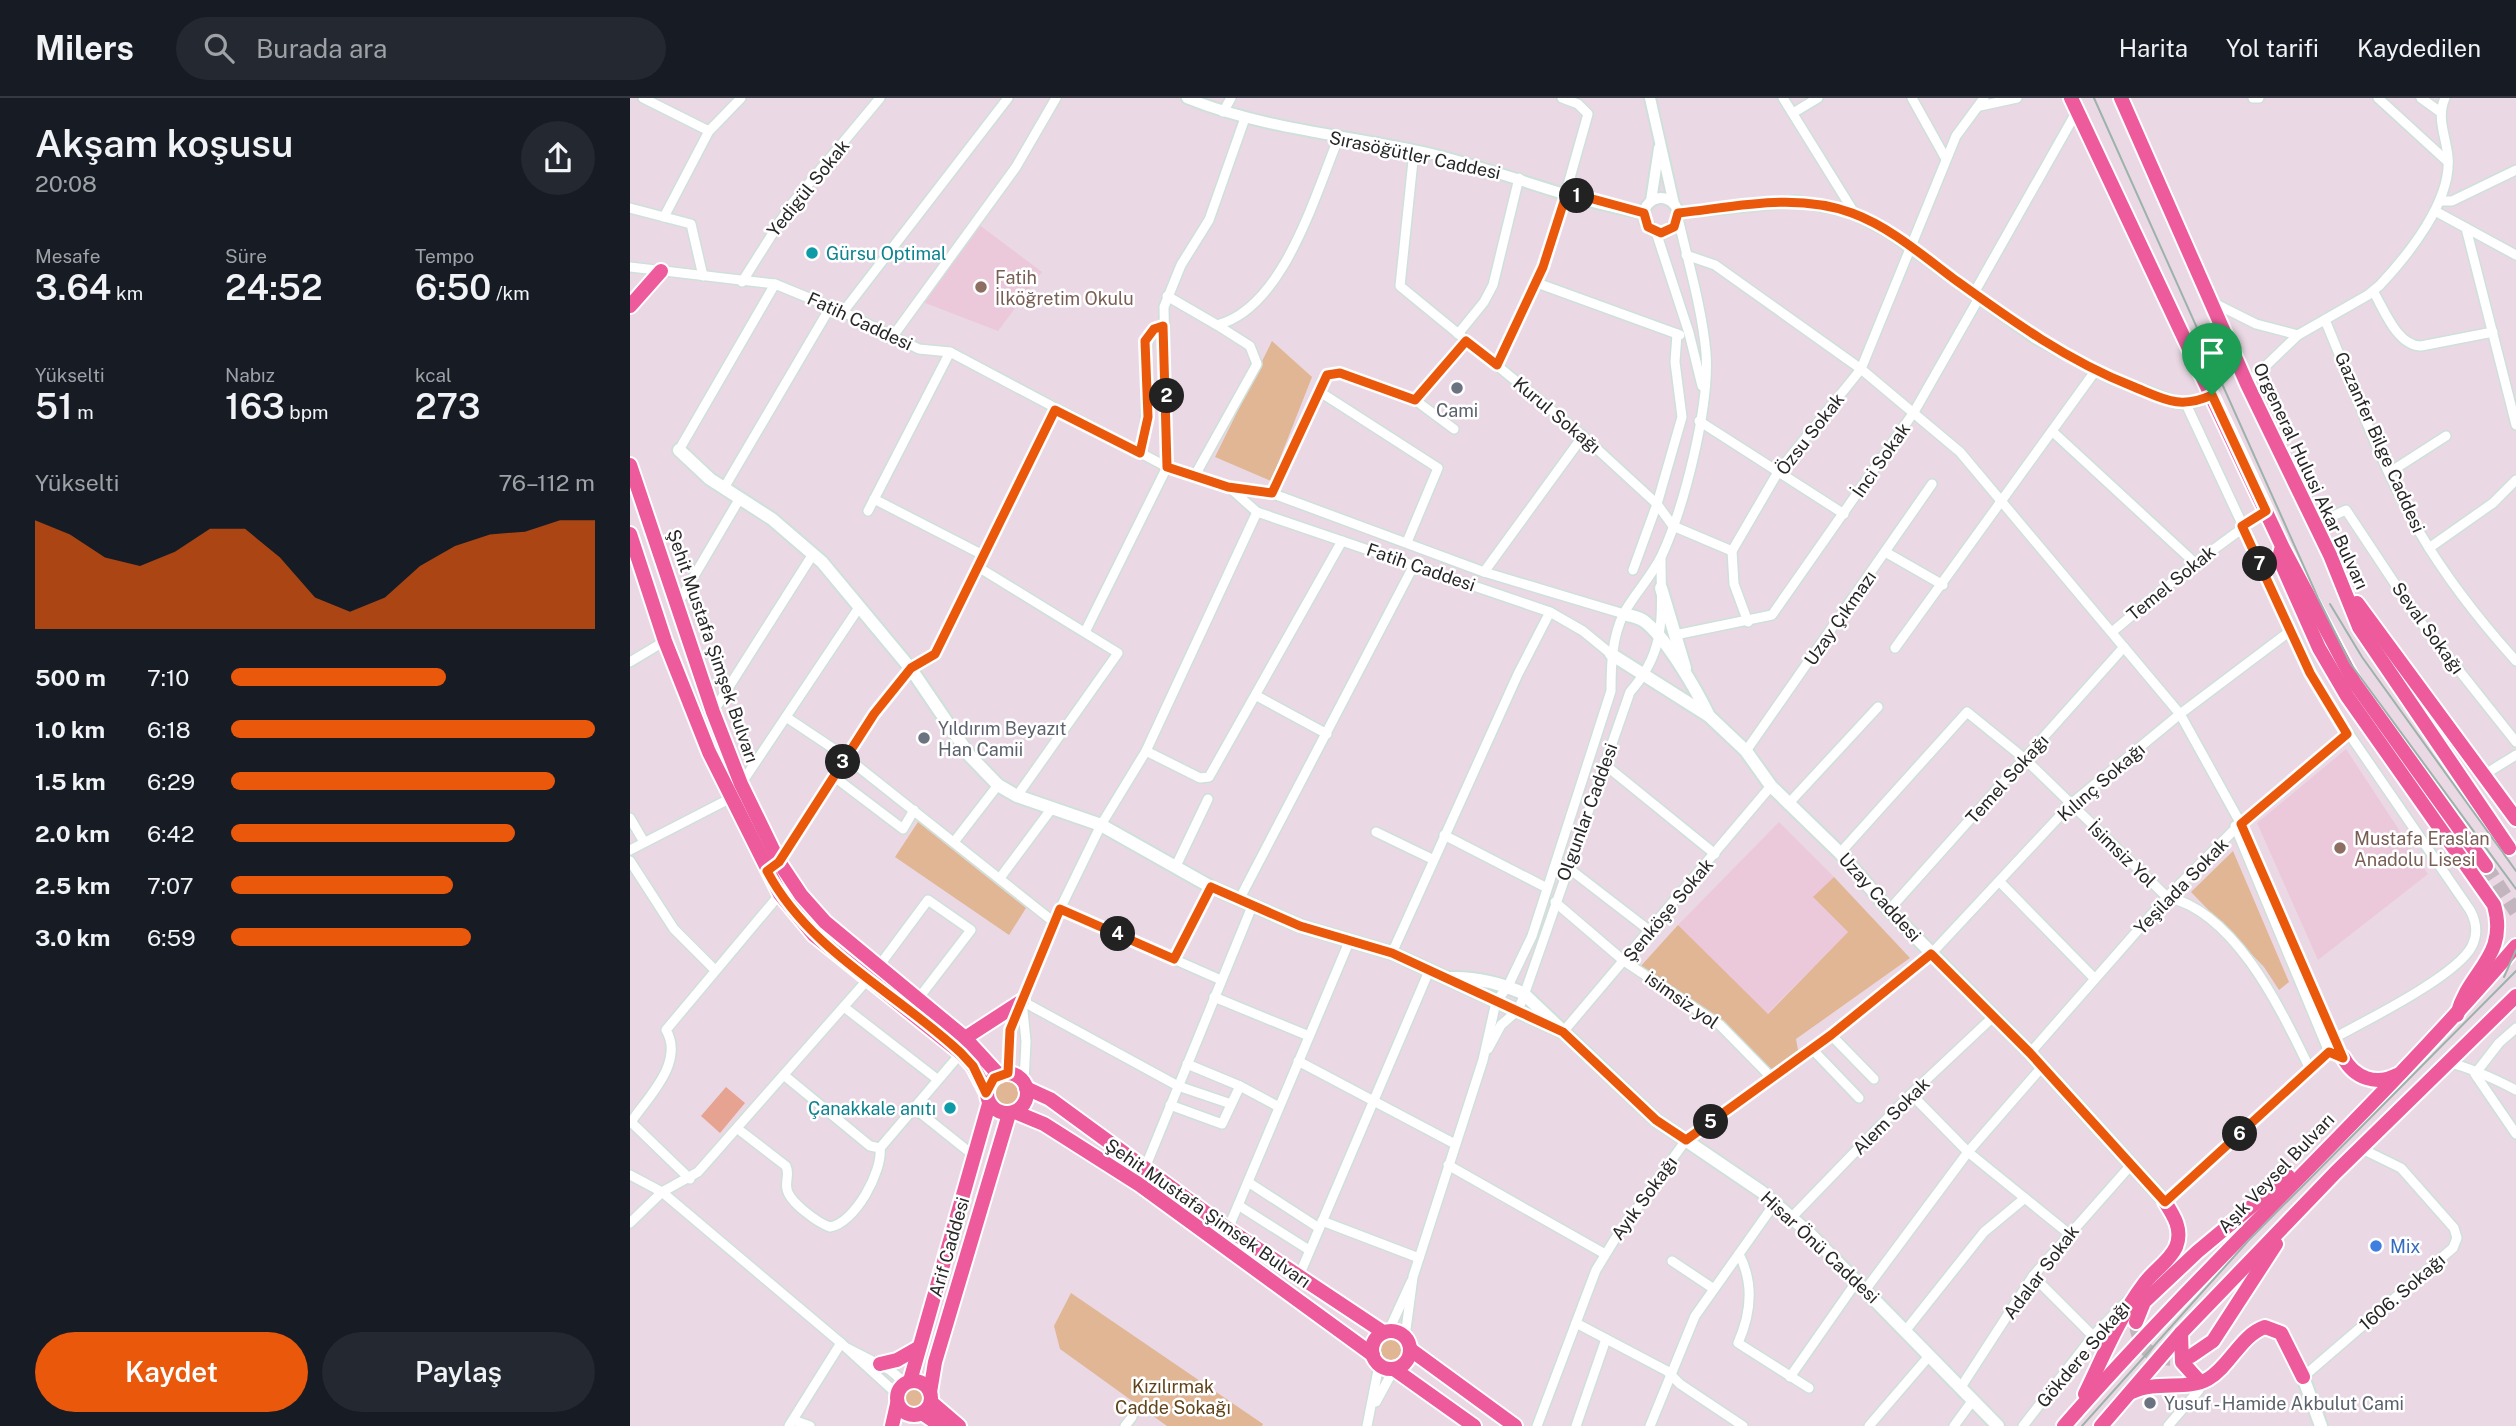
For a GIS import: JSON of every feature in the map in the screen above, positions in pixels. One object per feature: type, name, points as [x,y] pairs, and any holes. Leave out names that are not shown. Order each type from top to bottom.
[{"type":"main road","name":"Orgeneral Hulusi Akar Bulvarı","points":[[2121,98],[2247,384],[2313,525],[2330,555],[2359,627],[2509,848]]},
{"type":"main road","points":[[2074,105],[2282,547],[2354,681],[2486,866]]},
{"type":"main road","points":[[630,306],[661,271]]},
{"type":"main road","name":"Hisar Önü Caddesi","points":[[679,450],[710,480],[772,519],[813,554],[911,668],[956,738],[998,785],[1017,796],[1101,825],[1211,887],[1300,926],[1392,953],[1563,1032]]},
{"type":"main road","name":"Şehit Mustafa Şimşek Bulvarı","points":[[630,465],[713,712],[741,785],[779,862],[812,909],[838,934],[965,1038],[1003,1074]]},
{"type":"main road","name":"Şehit Mustafa Şimşek Bulvarı","points":[[630,534],[664,641],[731,798],[780,894],[814,935],[961,1053],[973,1066],[988,1098]]},
{"type":"main road","points":[[2282,547],[2278,558],[2329,668],[2494,905],[2497,940],[2487,963],[2461,997],[2456,1015]]},
{"type":"main road","points":[[2330,555],[2367,621],[2516,819]]},
{"type":"main road","points":[[1661,588],[1688,678]]},
{"type":"main road","name":"Uzay Caddesi","points":[[1623,614],[1644,620],[1688,678],[1709,716]]},
{"type":"main road","name":"Uzay Caddesi","points":[[1611,654],[1709,716],[1746,751],[1771,786],[1840,853],[1889,911],[2030,1053],[2165,1202]]},
{"type":"main road","name":"Aşık Veysel Bulvarı","points":[[2064,1426],[2151,1328],[2456,1015],[2516,946]]},
{"type":"main road","name":"Hisar Önü Caddesi","points":[[1445,978],[1465,977],[1508,986],[1523,993],[1656,1120],[1792,1217],[1998,1426]]},
{"type":"main road","points":[[2101,1426],[2181,1333],[2294,1216],[2447,1062],[2514,1000]]},
{"type":"main road","points":[[965,1038],[1022,1001]]},
{"type":"main road","points":[[2336,1055],[2364,1078],[2385,1079],[2398,1074]]},
{"type":"main road","points":[[988,1098],[990,1082],[1003,1074]]},
{"type":"main road","name":"Şehit Mustafa Şimsek Bulvarı","points":[[1003,1074],[1050,1099],[1228,1229],[1386,1331]]},
{"type":"main road","points":[[1012,1113],[1024,1105],[1025,1086]]},
{"type":"main road","name":"Şehit Mustafa Şimsek Bulvarı","points":[[988,1098],[998,1112],[1012,1113],[1044,1124],[1140,1185],[1376,1360]]},
{"type":"main road","name":"Arif Caddesi","points":[[892,1426],[918,1348],[988,1098]]},
{"type":"main road","name":"Arif Caddesi","points":[[923,1409],[1012,1113]]},
{"type":"main road","points":[[2136,1322],[2144,1302],[2197,1252],[2346,1128]]},
{"type":"main road","points":[[2077,1411],[2144,1282],[2176,1247],[2179,1231],[2176,1219],[2165,1202]]},
{"type":"main road","points":[[2191,1356],[2213,1341],[2294,1216]]},
{"type":"main road","points":[[2125,1398],[2152,1384],[2200,1382],[2214,1374],[2254,1332],[2265,1327],[2281,1333],[2303,1377],[2321,1426]]},
{"type":"main road","points":[[1466,1424],[1394,1369],[1376,1360],[1373,1344],[1386,1331],[1408,1343],[1515,1426]]},
{"type":"main road","points":[[2181,1333],[2182,1362],[2200,1382]]},
{"type":"main road","points":[[1394,1369],[1404,1365],[1408,1343]]},
{"type":"main road","points":[[880,1364],[901,1358],[918,1348]]},
{"type":"main road","points":[[941,1426],[923,1409],[920,1381],[902,1391],[904,1412],[923,1409],[959,1426]]},
{"type":"street","points":[[643,98],[709,131]]},
{"type":"street","points":[[664,216],[709,131],[741,98]]},
{"type":"street","name":"Yedigül Sokak","points":[[742,282],[789,206],[880,98]]},
{"type":"street","points":[[843,312],[1008,98]]},
{"type":"street","points":[[893,336],[1016,167],[1056,98]]},
{"type":"street","name":"Sırasöğütler Caddesi","points":[[1187,98],[1245,118],[1414,150],[1644,213]]},
{"type":"street","points":[[1223,112],[1231,98]]},
{"type":"street","points":[[1497,365],[1537,283],[1567,192],[1588,114],[1578,104],[1562,98]]},
{"type":"street","points":[[1650,98],[1676,212],[1670,230],[1656,232]]},
{"type":"street","points":[[1783,98],[1856,214]]},
{"type":"street","points":[[1793,113],[1818,98]]},
{"type":"street","points":[[1912,98],[1946,159]]},
{"type":"street","points":[[1982,102],[2017,98]]},
{"type":"street","points":[[2253,98],[2259,98]]},
{"type":"street","points":[[2378,98],[2448,162]]},
{"type":"street","points":[[2421,98],[2439,111]]},
{"type":"street","points":[[2247,384],[2298,335],[2373,291],[2391,272],[2435,211],[2440,201],[2448,162],[2439,111],[2445,98]]},
{"type":"street","name":"Özsu Sokak","points":[[1732,551],[1778,472],[1861,369],[1956,136],[1982,102]]},
{"type":"street","name":"İnci Sokak","points":[[1748,622],[1772,615],[1914,412],[2074,105]]},
{"type":"street","points":[[1085,632],[1167,467],[1163,326],[1167,296],[1205,230],[1245,118]]},
{"type":"street","points":[[1217,325],[1247,310],[1277,275],[1339,137]]},
{"type":"street","points":[[1659,145],[1651,201],[1644,213],[1648,227],[1656,232],[1691,340],[1704,395]]},
{"type":"street","name":"Kurul Sokağı","points":[[1414,150],[1400,286],[1583,436],[1657,504],[1673,526]]},
{"type":"street","points":[[2440,201],[2452,201],[2516,170]]},
{"type":"street","points":[[1458,334],[1484,302],[1493,285],[1518,178]]},
{"type":"street","points":[[1651,201],[1666,199],[1676,212]]},
{"type":"street","points":[[1676,212],[1797,201],[1856,214],[1877,224],[1909,246],[2035,338],[2096,370],[2171,402],[2186,404],[2212,395]]},
{"type":"street","points":[[630,208],[691,224],[703,276]]},
{"type":"street","points":[[2435,211],[2516,255]]},
{"type":"street","name":"Olgunlar Caddesi","points":[[1413,1277],[1483,1060],[1496,1002],[1508,986],[1532,936],[1611,691],[1611,654],[1623,614],[1661,557],[1673,526],[1699,421],[1704,395],[1706,352],[1676,212]]},
{"type":"street","points":[[2466,228],[2516,425]]},
{"type":"street","points":[[1686,255],[1715,265],[1861,369],[1961,452],[2180,715],[2239,826],[2334,1038],[2336,1055]]},
{"type":"street","name":"Fatih Caddesi","points":[[630,267],[775,284],[831,306],[919,349],[950,352],[1167,467],[1228,487],[1272,493],[1484,572],[1623,614]]},
{"type":"street","points":[[1537,283],[1691,340]]},
{"type":"street","points":[[679,450],[775,284]]},
{"type":"street","points":[[2373,291],[2402,338],[2414,346],[2493,332]]},
{"type":"street","points":[[1167,296],[1250,346],[1257,365],[1194,477]]},
{"type":"street","points":[[2211,302],[2256,324],[2298,335]]},
{"type":"street","points":[[724,488],[831,306]]},
{"type":"street","name":"Gazanfer Bilge Caddesi","points":[[2325,320],[2390,472],[2429,548],[2516,661]]},
{"type":"street","points":[[1140,453],[1148,417],[1145,341],[1154,329],[1163,326]]},
{"type":"street","points":[[1633,570],[1657,504],[1682,417],[1675,362],[1677,334]]},
{"type":"street","points":[[1415,400],[1466,341]]},
{"type":"street","points":[[868,511],[950,352]]},
{"type":"street","points":[[1895,648],[2096,370]]},
{"type":"street","points":[[1272,493],[1320,392],[1324,378],[1335,373],[1415,400],[1454,429]]},
{"type":"street","points":[[1320,392],[1438,468],[1407,542]]},
{"type":"street","points":[[2186,404],[2321,693],[2470,910],[2476,929],[2470,950],[2444,972],[2378,1015],[2334,1038]]},
{"type":"street","points":[[767,871],[779,862],[874,714],[911,668],[935,654],[1055,410]]},
{"type":"street","points":[[1699,421],[1844,514]]},
{"type":"street","points":[[2052,431],[2196,563]]},
{"type":"street","points":[[1484,572],[1583,436]]},
{"type":"street","points":[[2390,472],[2446,436]]},
{"type":"street","points":[[2429,548],[2493,503],[2516,480]]},
{"type":"street","name":"Uzay Çıkmazı","points":[[1746,751],[1932,484]]},
{"type":"street","name":"Fatih Caddesi","points":[[1228,487],[1257,512],[1550,612],[1583,631],[1611,654]]},
{"type":"street","points":[[677,605],[740,498]]},
{"type":"street","points":[[874,499],[984,555]]},
{"type":"street","name":"Seval Sokağı","points":[[2313,525],[2346,510],[2419,620],[2516,742]]},
{"type":"street","name":"Temel Sokak","points":[[2112,632],[2242,526],[2266,511]]},
{"type":"street","points":[[1003,1074],[1010,1030],[1060,909],[1101,825],[1146,751],[1257,512]]},
{"type":"street","points":[[1673,526],[1732,551],[1734,584],[1748,622],[1675,635]]},
{"type":"street","points":[[1146,751],[1200,778],[1207,778],[1257,696],[1342,541]]},
{"type":"street","points":[[1887,552],[1943,585]]},
{"type":"street","points":[[713,712],[813,554]]},
{"type":"street","name":"Olgunlar Caddesi","points":[[1483,1060],[1501,1025],[1517,1011],[1630,692],[1644,676],[1660,640],[1661,557]]},
{"type":"street","points":[[1240,898],[1414,565]]},
{"type":"street","points":[[978,567],[1118,653],[1017,796]]},
{"type":"street","points":[[741,785],[860,606]]},
{"type":"street","points":[[1392,953],[1432,859],[1550,612]]},
{"type":"street","name":"Kılınç Sokağı","points":[[1931,954],[2071,804],[2180,715],[2290,631]]},
{"type":"street","points":[[630,662],[664,641]]},
{"type":"street","name":"Temel Sokağı","points":[[1889,911],[2124,647]]},
{"type":"street","points":[[1257,696],[1327,734]]},
{"type":"street","points":[[1790,802],[1878,707]]},
{"type":"street","name":"İsimsiz Yol","points":[[1840,853],[1967,712],[2025,759],[2167,897],[2187,901],[2237,948],[2275,999],[2310,1069]]},
{"type":"street","points":[[786,717],[846,757],[1055,923]]},
{"type":"street","name":"Yeşilada Sokak","points":[[2030,1053],[2167,897],[2239,826],[2347,734]]},
{"type":"street","points":[[2482,776],[2516,755]]},
{"type":"street","points":[[1604,764],[1715,854]]},
{"type":"street","points":[[833,776],[903,829],[914,810]]},
{"type":"street","points":[[954,842],[998,785]]},
{"type":"street","name":"Şenköşe Sokak","points":[[1563,1032],[1771,786]]},
{"type":"street","points":[[630,850],[731,798]]},
{"type":"street","points":[[1175,868],[1208,799]]},
{"type":"street","points":[[1000,878],[1052,808]]},
{"type":"street","points":[[630,818],[644,842]]},
{"type":"street","points":[[2239,826],[2336,1055]]},
{"type":"street","points":[[1376,832],[1432,859]]},
{"type":"street","points":[[1444,835],[1547,888]]},
{"type":"street","points":[[630,861],[674,929],[715,970]]},
{"type":"street","points":[[1567,867],[1650,931]]},
{"type":"street","points":[[2000,882],[2094,978]]},
{"type":"street","points":[[1174,959],[1211,887]]},
{"type":"street","points":[[690,1179],[631,1121],[670,1064],[672,1046],[666,1030],[780,894]]},
{"type":"street","points":[[879,966],[928,900],[971,930],[918,999]]},
{"type":"street","name":"isimsiz yol","points":[[1555,902],[1624,961],[1720,1026],[1772,1078]]},
{"type":"street","points":[[1145,1168],[1253,904]]},
{"type":"street","points":[[1060,909],[1221,979]]},
{"type":"street","points":[[1228,1229],[1349,942]]},
{"type":"street","name":"Ayık Sokağı","points":[[1537,1426],[1589,1286],[1605,1254],[1686,1140],[1831,1035],[1931,954]]},
{"type":"street","points":[[1299,1276],[1429,971]]},
{"type":"street","points":[[630,1223],[662,1192],[690,1179],[738,1129],[869,978]]},
{"type":"street","points":[[1214,997],[1309,1036]]},
{"type":"street","points":[[1022,1001],[1178,1086],[1231,1104]]},
{"type":"street","points":[[1022,1001],[1026,1041],[1025,1086]]},
{"type":"street","points":[[844,1007],[937,1079]]},
{"type":"street","name":"Alem Sokak","points":[[1792,1217],[1911,1094],[1993,1017]]},
{"type":"street","points":[[2475,1074],[2499,1042],[2516,1028]]},
{"type":"street","points":[[1831,1035],[1874,1079]]},
{"type":"street","points":[[1812,1049],[1859,1098]]},
{"type":"street","points":[[738,1129],[786,1166],[789,1174],[787,1189],[791,1197],[830,1227],[840,1224],[873,1183],[880,1168],[880,1147],[961,1053]]},
{"type":"street","points":[[2165,1202],[2310,1069],[2336,1055]]},
{"type":"street","points":[[1298,1061],[1455,1144]]},
{"type":"street","points":[[2447,1062],[2469,1068],[2475,1074],[2516,1134]]},
{"type":"street","points":[[1187,1064],[1240,1086],[1279,1107]]},
{"type":"street","points":[[1790,1377],[1968,1152],[2042,1067]]},
{"type":"street","points":[[2475,1074],[2491,1076],[2516,1090]]},
{"type":"street","points":[[785,1076],[870,1146],[880,1147]]},
{"type":"street","points":[[1170,1105],[1222,1124],[1240,1086]]},
{"type":"street","points":[[1911,1094],[1968,1152],[2068,1233]]},
{"type":"street","points":[[914,1108],[973,1155]]},
{"type":"street","name":"1606. Sokağı","points":[[2303,1377],[2453,1248],[2457,1238],[2454,1228],[2401,1168],[2360,1148]]},
{"type":"street","points":[[1448,1165],[1605,1254]]},
{"type":"street","name":"Adalar Sokak","points":[[1961,1387],[2033,1276],[2068,1233],[2131,1165]]},
{"type":"street","points":[[630,1175],[662,1192],[902,1391]]},
{"type":"street","points":[[1248,1182],[1320,1224],[1419,1258]]},
{"type":"street","points":[[1906,1330],[1984,1231],[2025,1198]]},
{"type":"street","points":[[1650,1426],[1673,1376],[1695,1316],[1775,1203]]},
{"type":"street","points":[[1238,1205],[1309,1250]]},
{"type":"street","points":[[1739,1254],[1749,1279],[1750,1297],[1738,1343],[1808,1388]]},
{"type":"street","points":[[1672,1261],[1714,1289]]},
{"type":"street","points":[[2033,1276],[2093,1336]]},
{"type":"street","points":[[1386,1331],[1413,1277]]},
{"type":"street","points":[[1408,1343],[1413,1277]]},
{"type":"street","name":"Gökdere Sokağı","points":[[2023,1426],[2093,1336],[2144,1282]]},
{"type":"street","points":[[1576,1323],[1673,1376],[1743,1426]]},
{"type":"street","points":[[1576,1426],[1606,1339]]},
{"type":"street","points":[[844,1345],[880,1364],[902,1391]]},
{"type":"street","points":[[810,1426],[791,1423],[844,1345]]},
{"type":"street","points":[[1869,1426],[1930,1356]]},
{"type":"street","points":[[1367,1426],[1372,1409],[1376,1360]]},
{"type":"street","points":[[1372,1409],[1394,1369]]},
{"type":"street","points":[[2168,1426],[2199,1390],[2200,1382]]},
{"type":"street","points":[[1954,1426],[1973,1399]]},
{"type":"street","points":[[1125,1426],[1132,1417]]},
{"type":"shaded area","name":"Fatih İlköğretim Okulu","points":[[978,224],[1042,272],[998,331],[920,301]]},
{"type":"shaded area","name":"Mustafa Eraslan Anadolu Lisesi","points":[[2346,749],[2428,874],[2318,960],[2257,823]]},
{"type":"shaded area","points":[[1779,822],[1834,877],[1814,898],[1848,932],[1767,1014],[1678,925]]},
{"type":"shaded area","points":[[726,1087],[745,1103],[720,1133],[701,1116]]},
{"type":"green space","points":[[1272,341],[1312,377],[1271,481],[1215,457]]},
{"type":"green space","points":[[918,822],[1026,908],[1009,935],[895,857]]},
{"type":"green space","points":[[2233,851],[2289,982],[2279,990],[2264,967],[2191,892]]},
{"type":"green space","points":[[1834,877],[1910,958],[1796,1039],[1798,1050],[1769,1071],[1748,1047],[1640,967],[1678,925],[1768,1014],[1848,932],[1813,897]]},
{"type":"green space","points":[[1007,1081],[1016,1084],[1019,1093],[1016,1102],[1007,1105],[998,1102],[995,1093],[998,1084]]},
{"type":"green space","name":"Kızılırmak Cadde Sokağı","points":[[1071,1293],[1263,1424],[1262,1426],[1167,1426],[1060,1349],[1054,1326]]},
{"type":"green space","points":[[1391,1339],[1399,1342],[1402,1350],[1399,1358],[1391,1361],[1383,1358],[1380,1350],[1383,1342]]},
{"type":"green space","points":[[915,1386],[923,1390],[927,1398],[923,1406],[915,1410],[907,1406],[903,1398],[907,1390]]},
{"type":"tunnel","points":[[2486,866],[2516,912]]},
{"type":"tunnel","points":[[2136,1322],[2141,1342],[2153,1354],[2170,1359],[2191,1356]]},
{"type":"tram line","points":[[2094,98],[2318,598],[2350,663],[2516,889]]},
{"type":"tram line","points":[[2330,604],[2362,657],[2516,871]]},
{"type":"tram line","points":[[2504,977],[2516,950]]},
{"type":"tram line","points":[[2082,1426],[2248,1241],[2516,971]]},
{"type":"place","name":"Gürsu Optimal","points":[[812,253]]},
{"type":"place","name":"Fatih İlköğretim Okulu","points":[[981,287]]},
{"type":"place","name":"Cami","points":[[1457,388]]},
{"type":"place","name":"Yıldırım Beyazıt Han Camii","points":[[924,738]]},
{"type":"place","name":"Mustafa Eraslan Anadolu Lisesi","points":[[2340,848]]},
{"type":"place","name":"Çanakkale anıtı","points":[[950,1108]]},
{"type":"place","name":"Mix","points":[[2376,1246]]},
{"type":"place","name":"Yusuf - Hamide Akbulut Cami","points":[[2150,1403]]},
{"type":"route","points":[[1567,192],[1597,203],[1644,213],[1648,227],[1661,233],[1674,227],[1678,213],[1797,201],[1838,208],[1877,224],[2035,338],[2111,378],[2171,402],[2192,403],[2212,395],[2266,511],[2242,526],[2310,673],[2347,734],[2241,824],[2343,1058],[2329,1052],[2165,1202],[2030,1053],[1931,954],[1831,1035],[1686,1140],[1656,1120],[1563,1032],[1392,953],[1300,926],[1211,887],[1174,959],[1060,909],[1010,1030],[1008,1073],[994,1078],[986,1093],[973,1066],[953,1045],[803,924],[780,894],[767,871],[779,862],[874,714],[911,668],[935,654],[1055,410],[1140,453],[1146,438],[1148,417],[1145,341],[1150,332],[1163,326],[1167,367],[1167,467],[1228,487],[1272,493],[1327,375],[1340,373],[1415,400],[1466,341],[1497,365],[1537,283],[1567,192]]}]
